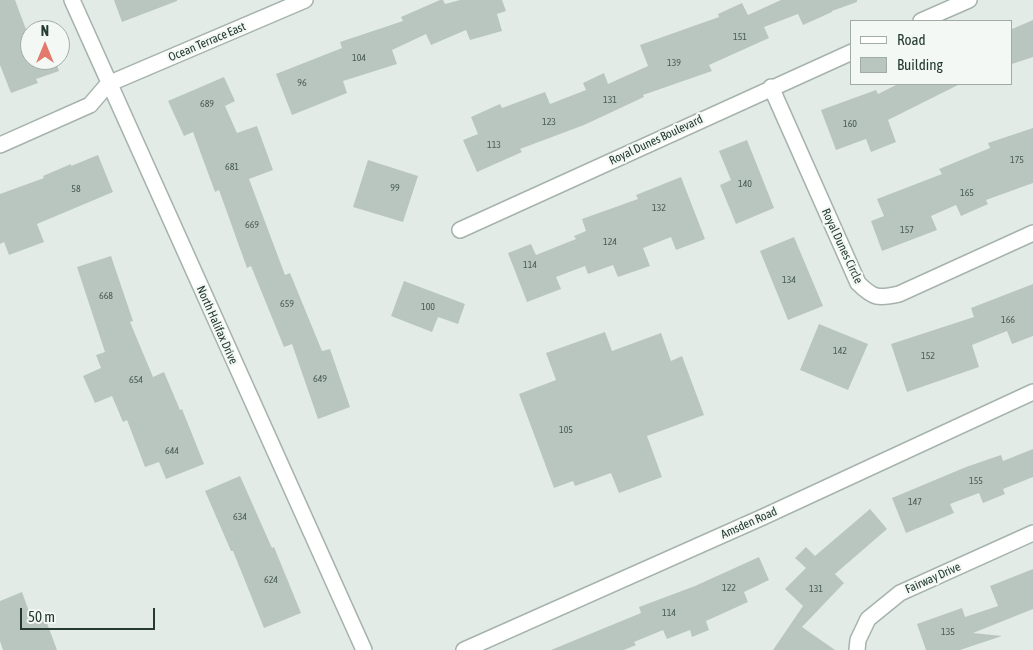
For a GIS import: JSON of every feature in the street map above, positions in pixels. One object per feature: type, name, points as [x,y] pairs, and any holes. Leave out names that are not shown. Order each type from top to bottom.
[{"type":"street","name":"North Halifax Drive","points":[[72,0],[108,84],[364,650]]},
{"type":"street","name":"Ocean Terrace East","points":[[108,84],[305,0]]},
{"type":"street","points":[[923,20],[969,0]]},
{"type":"street","name":"Royal Dunes Boulevard","points":[[460,230],[850,53]]},
{"type":"street","points":[[0,145],[90,105],[108,84]]},
{"type":"street","name":"Royal Dunes Circle","points":[[771,88],[858,283],[868,293],[882,298],[898,294],[1033,233]]},
{"type":"street","name":"Amsden Road","points":[[464,650],[763,517],[1033,392]]},
{"type":"street","name":"Fairway Drive","points":[[857,650],[858,640],[868,619],[900,593],[1033,533]]},
{"type":"building","points":[[0,0],[15,0],[22,20],[20,20],[20,70],[59,71],[36,79],[38,83],[11,93],[0,65]]},
{"type":"building","points":[[114,0],[177,0],[177,1],[122,22]]},
{"type":"building","points":[[443,0],[445,4],[460,0],[502,0],[506,11],[497,14],[502,31],[470,40],[466,30],[431,45],[426,34],[392,50],[397,64],[343,81],[347,93],[292,115],[276,74],[342,48],[340,42],[403,21],[401,17]]},
{"type":"building","points":[[781,0],[857,0],[857,2],[832,11],[803,25],[798,14],[764,27],[769,38],[709,65],[712,71],[643,95],[644,97],[584,125],[520,149],[522,152],[477,172],[463,140],[478,134],[471,117],[500,104],[502,108],[545,92],[550,104],[586,90],[583,83],[604,73],[608,84],[648,66],[640,45],[719,17],[718,14],[742,3],[748,15]]},
{"type":"building","points":[[1033,20],[1033,57],[1013,64],[1013,29]]},
{"type":"building","points":[[224,77],[235,101],[225,106],[237,133],[257,126],[273,170],[249,179],[285,275],[290,273],[322,351],[330,349],[350,407],[318,419],[292,344],[284,347],[251,266],[247,268],[219,190],[215,192],[193,132],[184,136],[168,101]]},
{"type":"building","points":[[896,85],[958,85],[888,120],[896,142],[871,152],[866,139],[836,150],[821,110],[876,90],[878,94]]},
{"type":"building","points":[[1033,128],[1033,183],[986,200],[988,204],[961,216],[956,205],[931,216],[937,230],[882,251],[871,221],[884,216],[877,199],[942,174],[939,169],[990,148],[988,143]]},
{"type":"building","points":[[747,140],[774,208],[736,224],[720,185],[731,180],[719,151]]},
{"type":"building","points":[[98,155],[113,192],[37,224],[44,242],[9,255],[4,242],[0,244],[0,194],[44,178],[43,176],[71,164],[71,166]]},
{"type":"building","points":[[368,160],[418,176],[403,222],[353,207]]},
{"type":"building","points":[[681,177],[705,239],[676,250],[671,237],[643,248],[650,266],[618,277],[613,265],[588,274],[585,266],[556,277],[561,289],[527,302],[508,253],[531,244],[536,255],[576,239],[574,236],[586,231],[582,219],[638,199],[636,195]]},
{"type":"building","points":[[794,237],[823,306],[788,320],[760,251]]},
{"type":"building","points":[[111,256],[133,321],[130,322],[153,377],[164,372],[180,410],[182,409],[204,464],[166,479],[159,462],[145,467],[127,420],[123,422],[112,396],[95,403],[83,376],[101,368],[96,355],[105,352],[77,267]]},
{"type":"building","points":[[404,281],[465,304],[458,324],[438,317],[432,332],[391,316]]},
{"type":"building","points":[[1033,284],[1033,336],[1012,344],[1007,331],[972,345],[979,367],[907,392],[891,344],[974,317],[971,308]]},
{"type":"building","points":[[819,324],[868,344],[848,390],[800,370]]},
{"type":"building","points":[[605,332],[612,351],[661,333],[671,361],[682,356],[704,415],[647,436],[662,477],[619,493],[611,473],[575,486],[573,481],[554,488],[519,394],[556,380],[546,353]]},
{"type":"building","points":[[1033,449],[1033,477],[1003,489],[1005,494],[983,503],[979,493],[950,504],[954,513],[906,533],[892,498],[966,467],[1001,455],[1003,461]]},
{"type":"building","points":[[240,476],[272,548],[274,547],[301,613],[264,628],[233,551],[231,551],[205,491]]},
{"type":"building","points":[[870,509],[887,529],[835,574],[844,583],[802,627],[835,650],[773,650],[803,606],[785,589],[806,568],[795,558],[806,547],[815,556]]},
{"type":"building","points":[[759,557],[769,580],[744,592],[748,602],[706,621],[709,630],[692,637],[690,630],[667,639],[663,630],[634,642],[636,645],[624,650],[551,650],[641,613],[639,607],[695,586]]},
{"type":"building","points":[[1033,569],[1033,609],[973,633],[1002,636],[960,650],[926,650],[917,624],[962,608],[965,617],[998,606],[990,586]]},
{"type":"building","points":[[22,592],[32,620],[44,615],[57,650],[3,650],[0,641],[0,601]]}]
